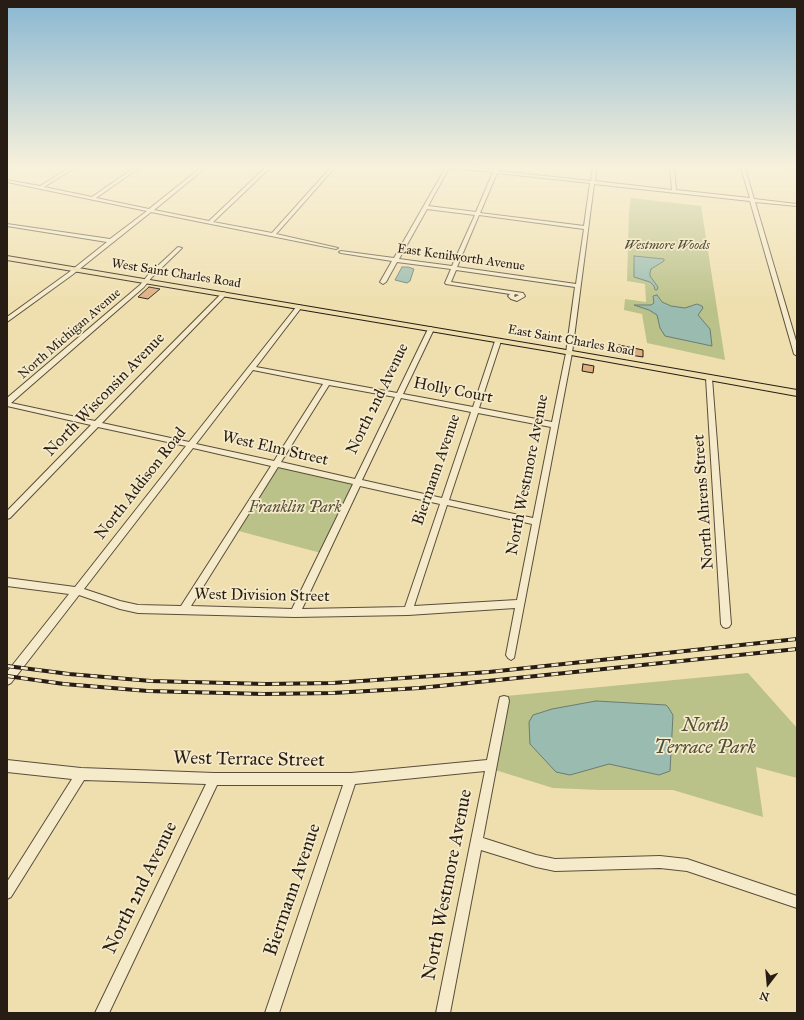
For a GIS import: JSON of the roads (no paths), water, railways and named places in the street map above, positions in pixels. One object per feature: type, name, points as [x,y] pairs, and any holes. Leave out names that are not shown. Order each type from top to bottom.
[{"type":"main road","name":"West Saint Charles Road","points":[[7,258],[341,314]]},
{"type":"main road","name":"East Saint Charles Road","points":[[341,314],[797,393]]},
{"type":"street","points":[[7,320],[76,269],[147,213]]},
{"type":"street","points":[[163,213],[336,248]]},
{"type":"street","points":[[210,222],[220,213]]},
{"type":"street","points":[[273,235],[293,213]]},
{"type":"street","points":[[383,282],[422,213]]},
{"type":"street","points":[[467,213],[586,228]]},
{"type":"street","name":"North Westmore Avenue","points":[[511,655],[569,353],[588,213]]},
{"type":"street","points":[[755,213],[797,354]]},
{"type":"street","points":[[477,214],[448,282],[513,293]]},
{"type":"street","points":[[7,225],[111,241]]},
{"type":"street","name":"North Michigan Avenue","points":[[7,403],[142,286],[180,248]]},
{"type":"street","name":"East Kenilworth Avenue","points":[[341,252],[578,286]]},
{"type":"street","name":"North Wisconsin Avenue","points":[[7,516],[224,294]]},
{"type":"street","name":"North Addison Road","points":[[7,680],[299,307]]},
{"type":"street","name":"North 2nd Avenue","points":[[295,613],[430,329]]},
{"type":"street","name":"Biermann Avenue","points":[[408,611],[498,341]]},
{"type":"street","name":"Holly Court","points":[[251,368],[555,425]]},
{"type":"street","name":"North Ahrens Street","points":[[709,378],[726,624]]},
{"type":"street","points":[[184,610],[327,382]]},
{"type":"street","name":"West Elm Street","points":[[7,403],[536,522]]},
{"type":"street","name":"West Division Street","points":[[7,582],[77,591],[120,605],[138,609],[295,613],[408,611],[520,604]]},
{"type":"street","name":"North Westmore Avenue","points":[[443,1013],[504,701]]},
{"type":"street","name":"West Terrace Street","points":[[7,766],[81,774],[214,779],[351,779],[491,765]]},
{"type":"street","points":[[7,893],[81,774]]},
{"type":"street","name":"North 2nd Avenue","points":[[102,1013],[214,779]]},
{"type":"street","name":"Biermann Avenue","points":[[272,1013],[351,779]]},
{"type":"street","points":[[476,842],[536,861],[555,865],[570,866],[660,862],[681,864],[797,902]]},
{"type":"water","points":[[634,256],[664,259],[664,261],[651,269],[650,273],[650,276],[658,287],[657,290],[655,290],[654,286],[650,282],[634,277]]},
{"type":"water","points":[[402,267],[414,269],[410,281],[407,283],[395,280]]},
{"type":"water","points":[[657,295],[662,302],[671,306],[685,308],[697,304],[702,306],[703,308],[698,315],[710,329],[712,346],[665,336],[660,328],[657,315],[649,310],[634,305],[651,305],[654,303],[653,296]]},
{"type":"water","points":[[596,701],[666,705],[673,715],[670,771],[659,775],[609,764],[570,775],[556,772],[530,744],[529,722],[533,715],[552,709]]},
{"type":"railway","points":[[7,666],[69,674],[151,681],[266,684],[333,683],[489,672],[797,639]]},
{"type":"railway","points":[[7,676],[64,684],[148,691],[264,694],[333,693],[420,688],[797,649]]},
{"type":"park label","name":"Westmore Woods","points":[[667,246]]},
{"type":"park label","name":"Franklin Park","points":[[295,508]]},
{"type":"park label","name":"North Terrace Park","points":[[705,737]]}]
